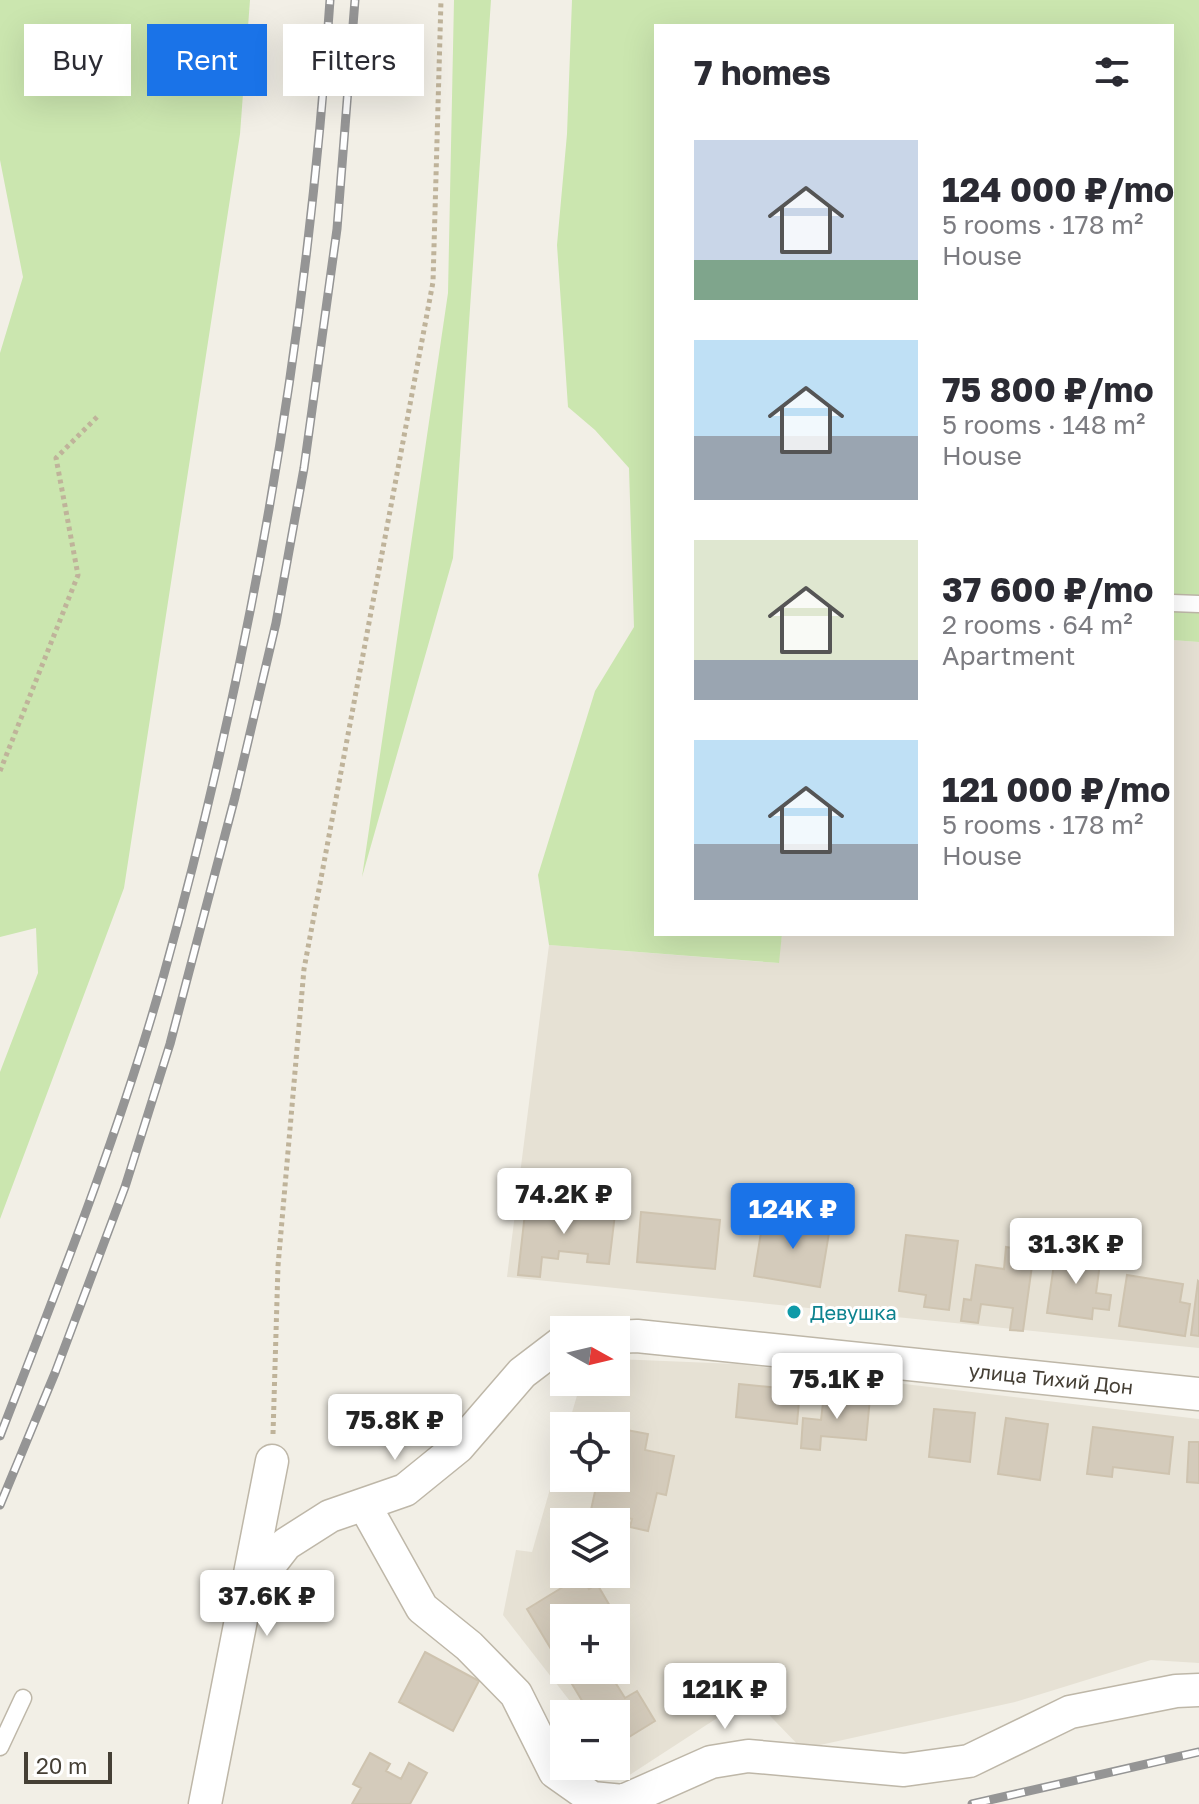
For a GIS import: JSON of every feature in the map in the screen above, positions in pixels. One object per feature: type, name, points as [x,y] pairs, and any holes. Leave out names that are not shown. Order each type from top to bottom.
[{"type":"street","name":"улица Тихий Дон","points":[[630,1338],[1199,1394]]},
{"type":"street","points":[[248,1593],[286,1544],[330,1516],[405,1490],[458,1447],[522,1373],[550,1352]]},
{"type":"street","points":[[205,1804],[272,1461]]},
{"type":"street","points":[[365,1506],[422,1608],[469,1646],[516,1694],[555,1772],[592,1798],[623,1801],[711,1762],[748,1756],[904,1770],[969,1761],[1070,1712],[1176,1691],[1199,1690]]},
{"type":"lane","points":[[1174,603],[1199,604]]},
{"type":"lane","points":[[0,1747],[23,1698]]},
{"type":"path","points":[[272,1461],[278,1266],[304,969],[433,282],[441,0]]},
{"type":"path","points":[[0,771],[78,575],[56,458],[99,415]]},
{"type":"shaded area","points":[[1174,640],[1199,642],[1199,1348],[507,1277],[549,945],[778,963],[782,936],[1174,936]]},
{"type":"shaded area","points":[[630,1360],[737,1364],[1199,1419],[1199,1663],[1151,1660],[1015,1702],[802,1749],[751,1696],[630,1775],[630,1700],[569,1700],[557,1684],[630,1684],[630,1604],[550,1604],[550,1675],[503,1615],[516,1550],[532,1552],[550,1489],[550,1492],[630,1492],[630,1412],[572,1412],[577,1396],[630,1396]]},
{"type":"green space","points":[[0,0],[250,0],[248,24],[147,24],[147,96],[243,96],[240,134],[124,888],[0,1219],[0,1072],[38,973],[36,928],[0,937],[0,353],[23,277],[0,160]]},
{"type":"green space","points":[[454,0],[491,0],[453,558],[362,877],[448,293]]},
{"type":"green space","points":[[572,0],[1199,0],[1199,642],[1174,640],[1174,24],[654,24],[654,936],[782,936],[779,963],[549,945],[538,875],[595,691],[634,627],[629,468],[595,430],[568,407],[557,245],[567,134]]},
{"type":"building","points":[[526,1204],[615,1214],[609,1264],[587,1262],[588,1254],[559,1251],[558,1259],[542,1257],[540,1277],[518,1275]]},
{"type":"building","points":[[641,1212],[720,1220],[715,1269],[637,1262]]},
{"type":"building","points":[[804,1216],[831,1221],[820,1287],[754,1276],[763,1220],[802,1226]]},
{"type":"building","points":[[906,1235],[958,1241],[949,1310],[924,1307],[926,1295],[899,1291]]},
{"type":"building","points":[[1006,1247],[1034,1251],[1023,1331],[1010,1330],[1013,1308],[981,1304],[978,1323],[961,1321],[964,1299],[971,1300],[976,1265],[1004,1269]]},
{"type":"building","points":[[1056,1250],[1101,1256],[1096,1293],[1111,1295],[1109,1310],[1093,1308],[1092,1319],[1047,1313]]},
{"type":"building","points":[[1127,1275],[1183,1284],[1180,1302],[1190,1304],[1185,1336],[1119,1326]]},
{"type":"building","points":[[1199,1282],[1199,1336],[1191,1335]]},
{"type":"building","points":[[739,1384],[800,1390],[797,1424],[736,1417]]},
{"type":"building","points":[[824,1394],[870,1398],[866,1440],[821,1436],[820,1450],[801,1448],[803,1418],[821,1420]]},
{"type":"building","points":[[934,1409],[975,1413],[970,1462],[929,1457]]},
{"type":"building","points":[[1006,1418],[1048,1424],[1040,1480],[998,1474]]},
{"type":"building","points":[[1093,1427],[1173,1437],[1169,1474],[1113,1467],[1112,1477],[1087,1474]]},
{"type":"building","points":[[630,1431],[648,1434],[645,1450],[674,1456],[666,1495],[657,1493],[648,1531],[630,1527],[630,1508],[591,1508],[595,1492],[630,1492]]},
{"type":"building","points":[[1189,1442],[1199,1442],[1199,1483],[1187,1482]]},
{"type":"building","points":[[561,1588],[599,1588],[609,1604],[550,1604],[550,1647],[527,1609]]},
{"type":"building","points":[[425,1652],[479,1681],[453,1731],[399,1702]]},
{"type":"building","points":[[572,1684],[616,1684],[625,1698],[637,1691],[655,1721],[630,1736],[630,1700],[582,1700]]},
{"type":"building","points":[[370,1753],[390,1764],[386,1771],[401,1779],[409,1763],[427,1773],[410,1804],[352,1804],[361,1788],[353,1784]]},
{"type":"railway","points":[[0,1436],[88,1207],[147,1033],[196,854],[224,734],[250,613],[291,369],[307,247],[330,0]]},
{"type":"railway","points":[[0,1505],[55,1373],[125,1187],[170,1044],[235,797],[276,623],[304,468],[337,229],[355,0]]},
{"type":"railway","points":[[972,1804],[1199,1752]]},
{"type":"place","name":"Девушка","points":[[794,1312]]}]
